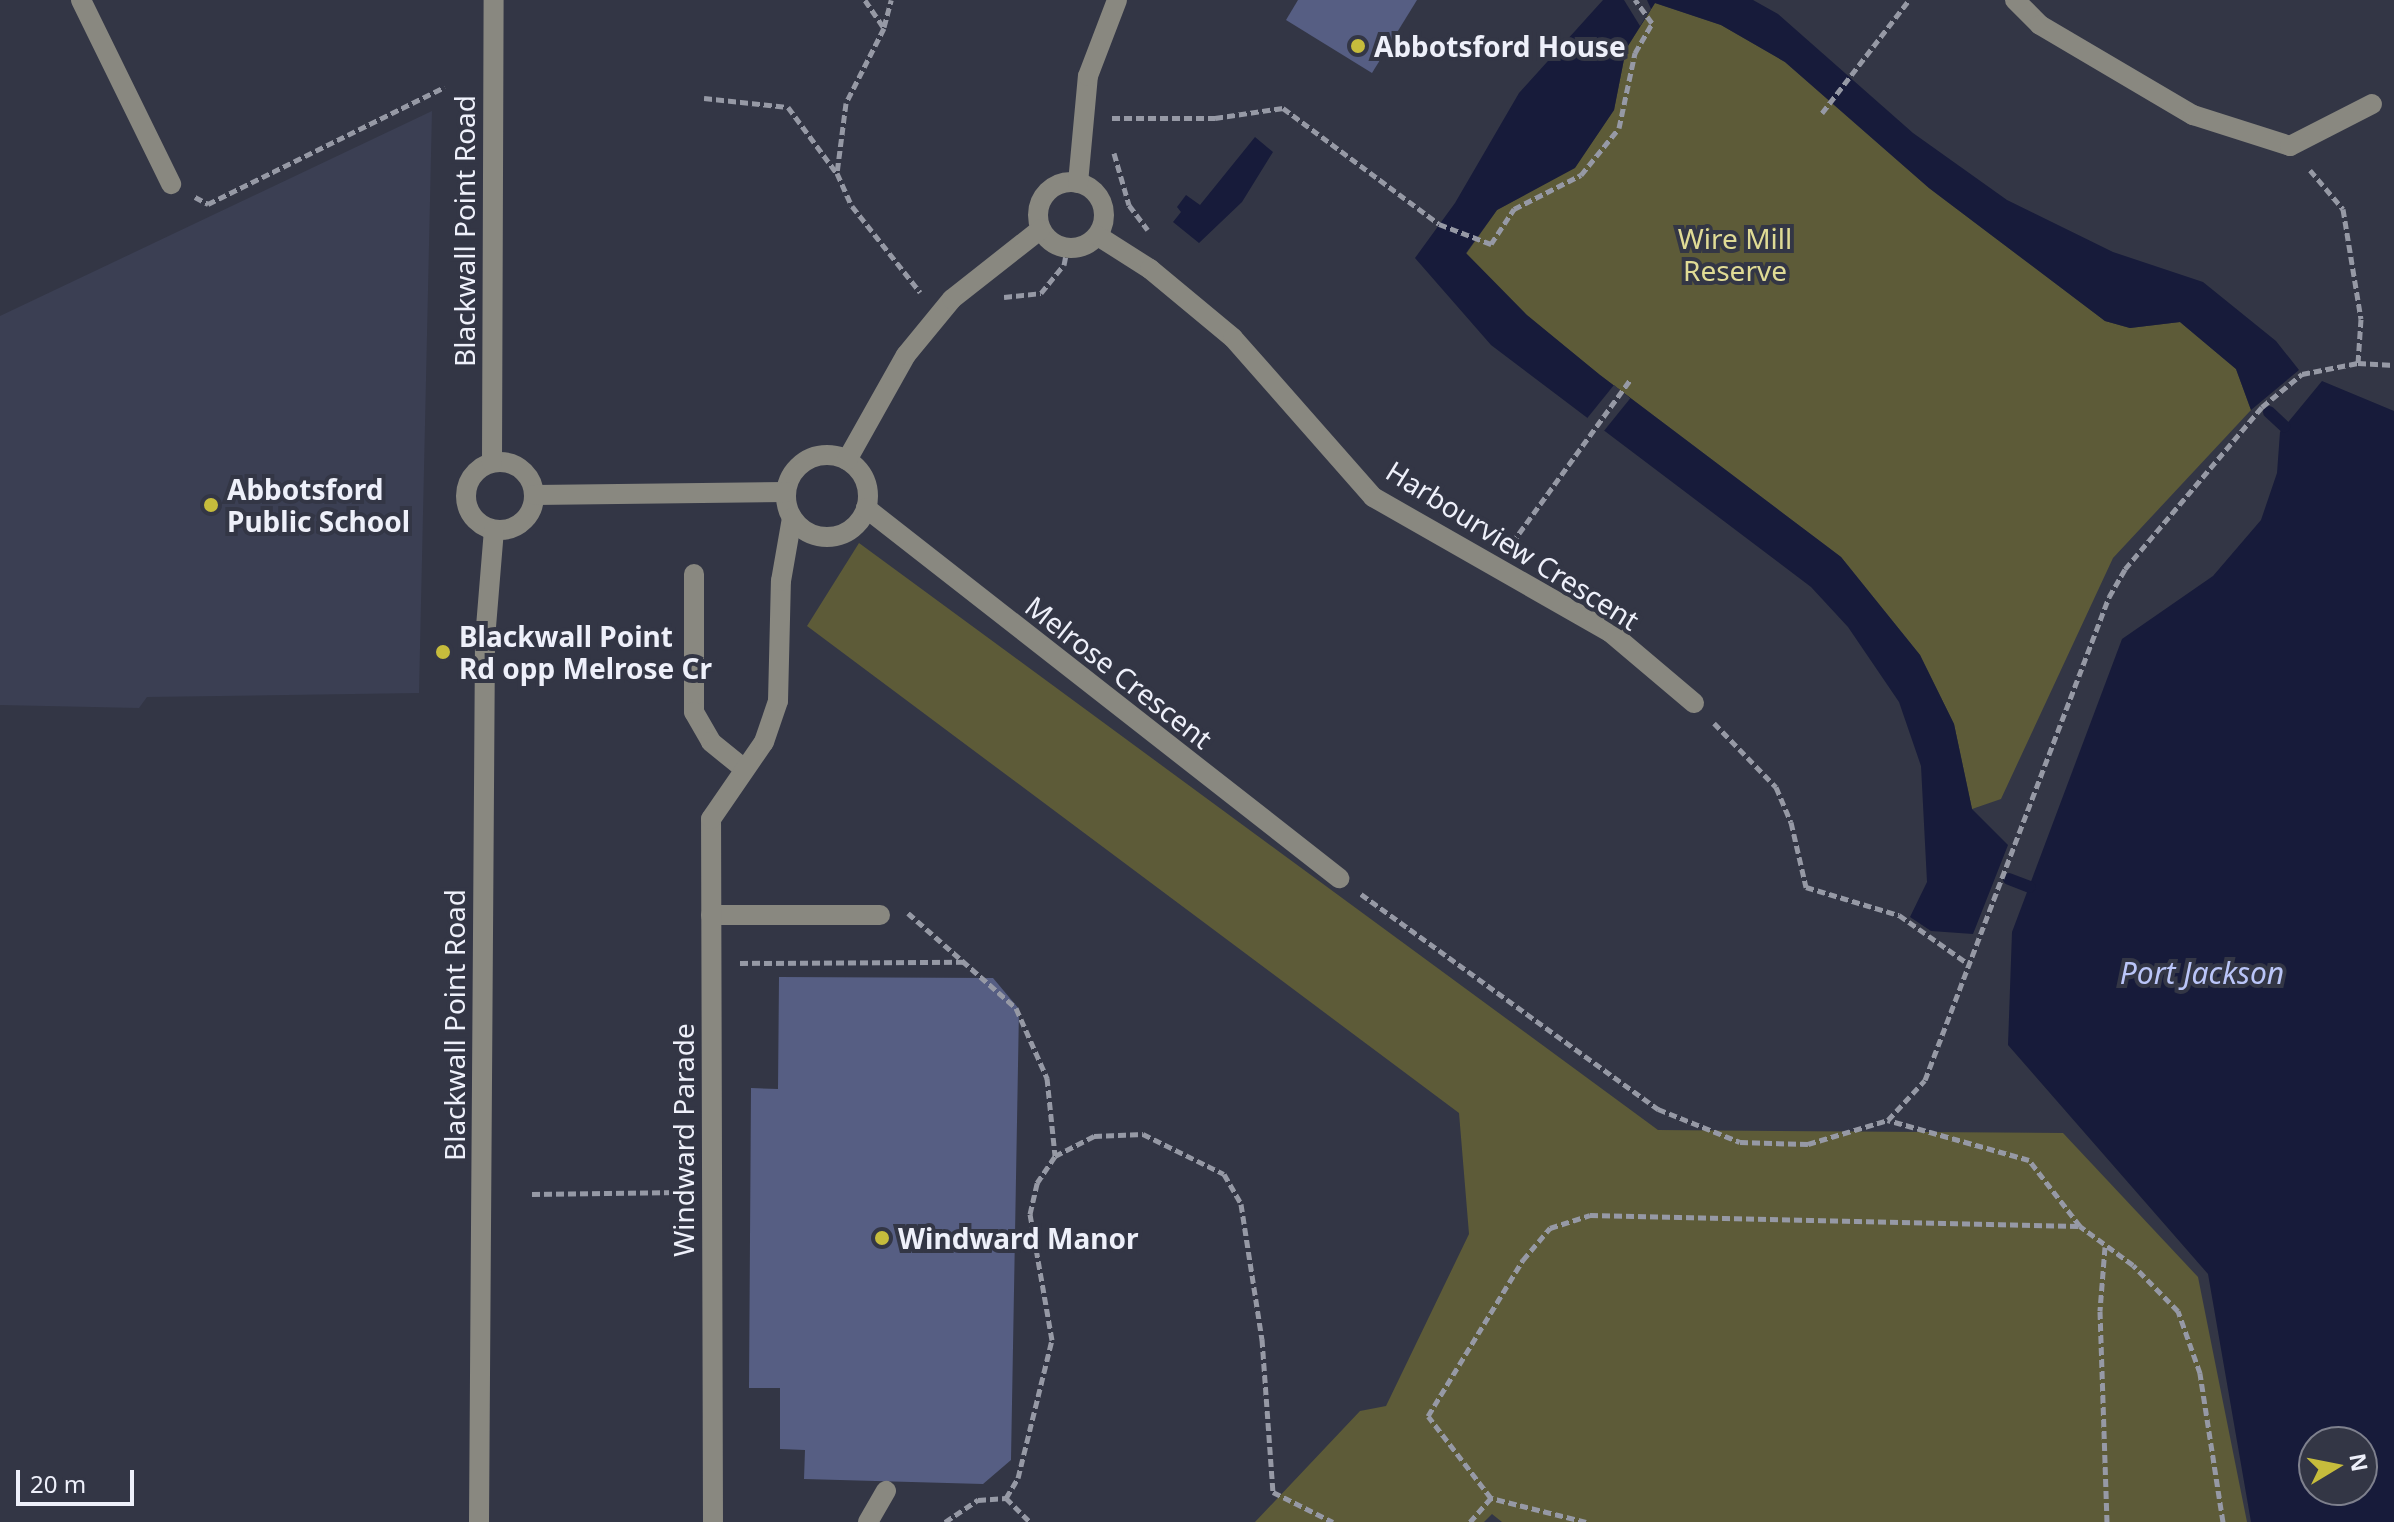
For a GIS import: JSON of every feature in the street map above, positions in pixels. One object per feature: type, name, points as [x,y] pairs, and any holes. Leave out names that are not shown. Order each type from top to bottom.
[{"type":"street","points":[[81,0],[171,184]]},
{"type":"street","name":"Blackwall Point Road","points":[[492,462],[494,0]]},
{"type":"street","points":[[1078,183],[1088,76],[1117,0]]},
{"type":"street","points":[[2015,0],[2040,25],[2193,115],[2290,146],[2372,104]]},
{"type":"street","points":[[1078,183],[1102,204],[1098,236],[1089,244],[1067,249],[1047,239],[1041,229],[1038,208],[1049,190],[1078,183]]},
{"type":"street","points":[[847,460],[906,355],[952,299],[1041,229]]},
{"type":"street","name":"Harbourview Crescent","points":[[1098,236],[1150,269],[1233,338],[1373,497],[1498,564],[1610,632],[1694,703]]},
{"type":"street","points":[[821,455],[847,460],[865,481],[866,508],[851,530],[826,537],[813,535],[792,518],[786,492],[797,468],[808,460],[821,455]]},
{"type":"street","points":[[492,462],[521,468],[535,495],[523,522],[494,530],[469,512],[466,491],[474,473],[492,462]]},
{"type":"street","points":[[535,495],[786,492]]},
{"type":"street","name":"Melrose Crescent","points":[[866,508],[1339,878]]},
{"type":"street","name":"Windward Parade","points":[[713,1522],[711,819],[743,768],[764,742],[778,701],[781,581],[792,518]]},
{"type":"street","name":"Blackwall Point Road","points":[[479,1522],[485,639],[494,530]]},
{"type":"street","points":[[694,574],[694,712],[711,742],[743,768]]},
{"type":"street","points":[[711,915],[880,915]]},
{"type":"street","points":[[868,1522],[886,1491]]},
{"type":"path","points":[[865,0],[884,28]]},
{"type":"path","points":[[837,173],[846,103],[884,28],[891,0]]},
{"type":"path","points":[[1112,118],[1215,118],[1283,108],[1439,224],[1491,244],[1514,209],[1581,175],[1619,128],[1635,53],[1652,23],[1645,18],[1635,0]]},
{"type":"path","points":[[1822,113],[1909,0]]},
{"type":"path","points":[[171,184],[208,204],[445,87]]},
{"type":"path","points":[[704,98],[788,107],[837,173],[852,206],[925,298]]},
{"type":"path","points":[[1113,133],[1112,118],[1116,103]]},
{"type":"path","points":[[2290,146],[2343,209],[2361,319],[2358,363]]},
{"type":"path","points":[[1114,148],[1129,205],[1153,236]]},
{"type":"path","points":[[996,298],[1041,293],[1064,265],[1067,249]]},
{"type":"path","points":[[1339,878],[1658,1109],[1740,1142],[1808,1144],[1888,1120],[1925,1080],[2109,597],[2125,569],[2262,407],[2302,374],[2358,363],[2394,365]]},
{"type":"path","points":[[1498,564],[1630,380]]},
{"type":"path","points":[[1498,538],[1511,545]]},
{"type":"path","points":[[1694,703],[1776,787],[1791,822],[1806,887],[1899,915],[1970,965]]},
{"type":"path","points":[[900,907],[967,962],[1016,1008],[1047,1078],[1055,1156]]},
{"type":"path","points":[[711,963],[967,962]]},
{"type":"path","points":[[1888,1120],[2029,1160],[2080,1226],[2133,1265],[2178,1311],[2200,1373],[2223,1522]]},
{"type":"path","points":[[1006,1498],[1018,1478],[1052,1340],[1030,1214],[1037,1183],[1055,1156],[1094,1136],[1143,1134],[1224,1174],[1241,1204],[1252,1249],[1273,1492],[1333,1522]]},
{"type":"path","points":[[532,1194],[711,1191]]},
{"type":"path","points":[[1586,1522],[1491,1498],[1428,1416],[1523,1260],[1550,1228],[1590,1215],[2080,1226]]},
{"type":"path","points":[[2105,1246],[2100,1311],[2107,1522]]},
{"type":"path","points":[[945,1522],[978,1500],[1006,1498],[1030,1522]]},
{"type":"path","points":[[1470,1522],[1491,1498]]},
{"type":"shaded area","name":"Abbotsford Public School","points":[[432,111],[419,693],[147,697],[139,708],[0,705],[0,316]]},
{"type":"green space","name":"Wire Mill Reserve","points":[[1655,3],[1721,25],[1785,62],[1929,188],[2105,321],[2130,328],[2180,322],[2236,369],[2251,410],[2113,558],[2001,799],[1972,809],[1954,724],[1920,655],[1841,557],[1600,375],[1526,315],[1466,254],[1497,210],[1575,167],[1614,110],[1626,49]]},
{"type":"green space","points":[[859,543],[1658,1130],[2063,1133],[2198,1277],[2247,1522],[1502,1522],[1492,1514],[1484,1522],[1255,1522],[1360,1411],[1386,1406],[1469,1234],[1459,1113],[807,626]]},
{"type":"water","points":[[1603,0],[1753,0],[1778,14],[1913,133],[2007,200],[2113,252],[2203,282],[2276,341],[2299,370],[2251,410],[2236,369],[2180,322],[2130,328],[2105,321],[1929,188],[1785,62],[1721,25],[1655,3],[1626,49],[1614,110],[1575,168],[1497,210],[1466,253],[1527,315],[1600,375],[1841,557],[1920,655],[1954,724],[1972,809],[2008,845],[1973,934],[1931,931],[1910,917],[1927,882],[1921,766],[1899,702],[1848,627],[1811,587],[1491,345],[1415,258],[1455,203],[1519,93]]},
{"type":"water","points":[[1255,137],[1273,152],[1242,202],[1199,243],[1173,222],[1181,212],[1177,207],[1186,195],[1200,205]]},
{"type":"water","name":"Port Jackson","points":[[2322,381],[2394,411],[2394,1522],[2251,1522],[2208,1274],[2008,1045],[2012,932],[2122,639],[2213,576],[2261,520],[2277,473],[2280,432]]},
{"type":"pier","points":[[1624,0],[1647,0],[1651,9],[1640,26]]},
{"type":"pier","points":[[1614,385],[1630,398],[1603,432],[1587,418]]},
{"type":"building","name":"Abbotsford House","points":[[1298,0],[1417,0],[1372,73],[1286,20]]},
{"type":"building","name":"Windward Manor","points":[[779,977],[993,978],[1019,1009],[1011,1460],[983,1484],[804,1479],[805,1450],[780,1449],[780,1388],[749,1388],[751,1088],[778,1089]]},
{"type":"waterway","points":[[2269,412],[2284,426]]},
{"type":"waterway","points":[[2009,879],[2030,887]]},
{"type":"place","name":"Abbotsford House","points":[[1358,46]]},
{"type":"place","name":"Abbotsford Public School","points":[[211,505]]},
{"type":"place","name":"Blackwall Point Rd opp Melrose Cr","points":[[443,652]]},
{"type":"place","name":"Windward Manor","points":[[882,1238]]}]
